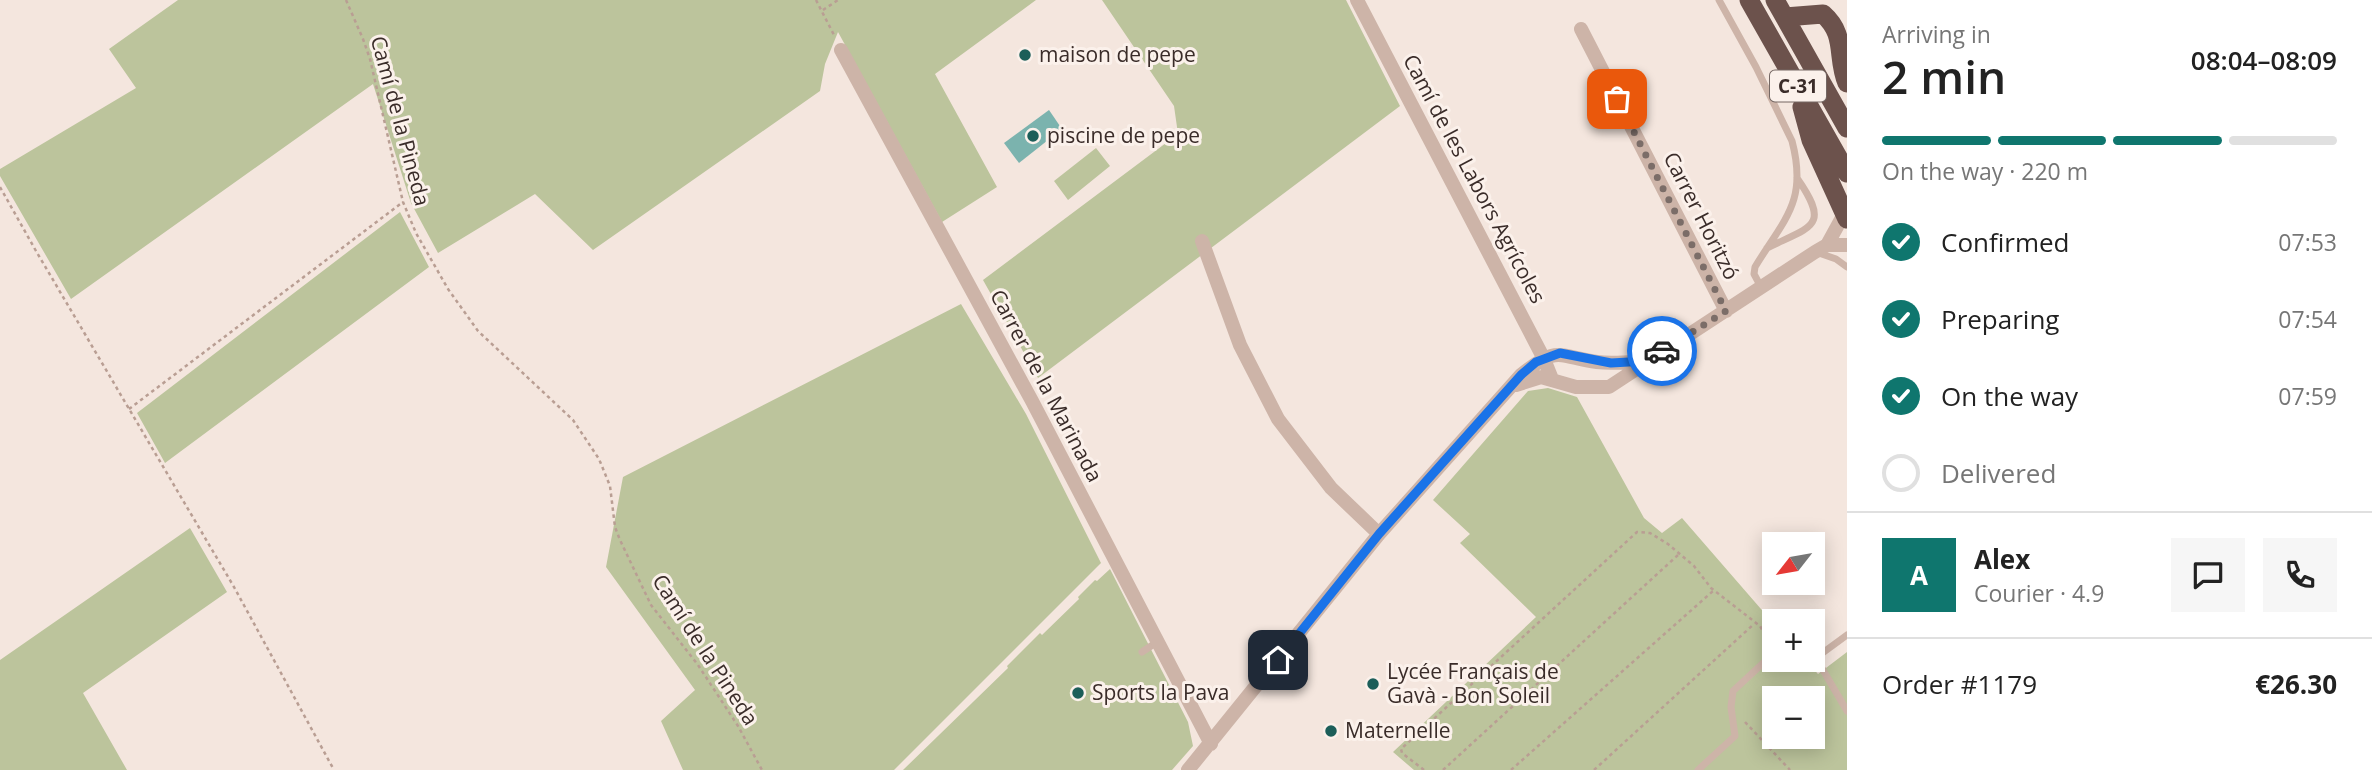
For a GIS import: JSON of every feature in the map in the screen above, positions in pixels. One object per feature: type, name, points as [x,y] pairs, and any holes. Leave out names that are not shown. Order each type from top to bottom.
[{"type":"highway","name":"C-31","points":[[1749,0],[1847,173]]},
{"type":"highway","name":"C-31","points":[[1775,0],[1847,128]]},
{"type":"highway","points":[[1785,17],[1823,14],[1832,22],[1839,36],[1846,81]]},
{"type":"highway","points":[[1801,47],[1846,81]]},
{"type":"highway","points":[[1793,76],[1811,140],[1846,216]]},
{"type":"street","name":"Camí de les Labors Agrícoles","points":[[1357,0],[1552,379]]},
{"type":"street","name":"Carrer Horitzó","points":[[1581,29],[1726,311]]},
{"type":"street","name":"Carrer de la Marinada","points":[[841,50],[1032,401],[1211,744]]},
{"type":"street","points":[[1512,387],[1532,378],[1552,379],[1576,387],[1601,388],[1618,383],[1646,361],[1821,248],[1846,216]]},
{"type":"street","points":[[1202,241],[1240,345],[1278,419],[1331,488],[1379,534]]},
{"type":"street","points":[[1821,248],[1847,245]]},
{"type":"street","points":[[1188,770],[1379,534],[1521,375],[1544,359],[1560,353],[1611,363],[1646,361]]},
{"type":"lane","points":[[1719,0],[1792,141],[1796,175],[1795,201],[1791,212],[1755,267],[1754,274],[1761,287]]},
{"type":"lane","points":[[1767,248],[1808,228],[1814,222],[1816,212],[1812,199],[1796,175]]},
{"type":"lane","points":[[1821,248],[1847,267]]},
{"type":"lane","points":[[1825,649],[1847,635]]},
{"type":"lane","points":[[1142,652],[1157,642]]},
{"type":"lane","points":[[1699,770],[1735,736],[1731,707],[1733,691],[1762,664]]},
{"type":"lane","points":[[1825,672],[1847,711]]},
{"type":"path","name":"Camí de la Pineda","points":[[346,0],[370,60],[403,202],[416,233],[462,310],[478,331],[573,420],[599,459],[610,486],[615,527],[651,605],[698,665],[738,726],[762,770]]},
{"type":"path","points":[[816,0],[841,50]]},
{"type":"path","points":[[823,10],[838,0]]},
{"type":"path","points":[[0,187],[234,587],[334,770]]},
{"type":"path","points":[[129,409],[403,202]]},
{"type":"path","points":[[1424,770],[1402,753],[1401,749],[1637,532],[1650,533],[1679,553],[1694,566],[1714,591],[1762,629]]},
{"type":"path","points":[[1443,770],[1679,553]]},
{"type":"path","points":[[1511,770],[1714,591]]},
{"type":"path","points":[[1594,770],[1755,623]]},
{"type":"path","points":[[1731,707],[1790,770]]},
{"type":"path","points":[[1780,770],[1785,765]]},
{"type":"green space","points":[[178,0],[1036,0],[935,74],[997,187],[942,222],[838,32],[825,64],[820,91],[593,250],[535,194],[438,253],[411,203],[373,84],[71,299],[0,176],[0,169],[136,88],[109,49]]},
{"type":"green space","points":[[1102,0],[1346,0],[1400,106],[1038,378],[983,280],[1178,134],[1174,106]]},
{"type":"green space","points":[[1096,148],[1110,166],[1068,200],[1054,181]]},
{"type":"green space","points":[[400,212],[429,267],[165,463],[137,413]]},
{"type":"green space","points":[[961,304],[1026,414],[1101,563],[894,770],[683,770],[661,721],[695,690],[606,567],[623,477]]},
{"type":"green space","points":[[1548,388],[1577,397],[1644,518],[1662,533],[1682,518],[1762,610],[1762,672],[1818,674],[1825,672],[1825,669],[1847,652],[1847,770],[1414,770],[1393,752],[1536,617],[1460,543],[1470,534],[1433,500],[1528,391]]},
{"type":"green space","points":[[190,528],[227,592],[83,693],[127,770],[0,770],[0,660]]},
{"type":"green space","name":"Sports la Pava","points":[[1110,569],[1188,722],[1193,746],[1172,770],[903,770],[1008,668],[1040,633],[1042,635],[1095,580]]},
{"type":"water","name":"piscine de pepe","points":[[1049,110],[1062,129],[1019,163],[1004,143]]},
{"type":"way so far","points":[[1617,99],[1726,311],[1662,351]]},
{"type":"place","name":"maison de pepe","points":[[1025,55]]},
{"type":"place","name":"piscine de pepe","points":[[1033,136]]},
{"type":"place","name":"Lycée Français de Gavà - Bon Soleil","points":[[1373,684]]},
{"type":"place","name":"Sports la Pava","points":[[1078,693]]},
{"type":"place","name":"Maternelle","points":[[1331,731]]},
{"type":"route","points":[[1278,660],[1426,479],[1536,362],[1560,353],[1594,362],[1646,361],[1662,351]]}]
